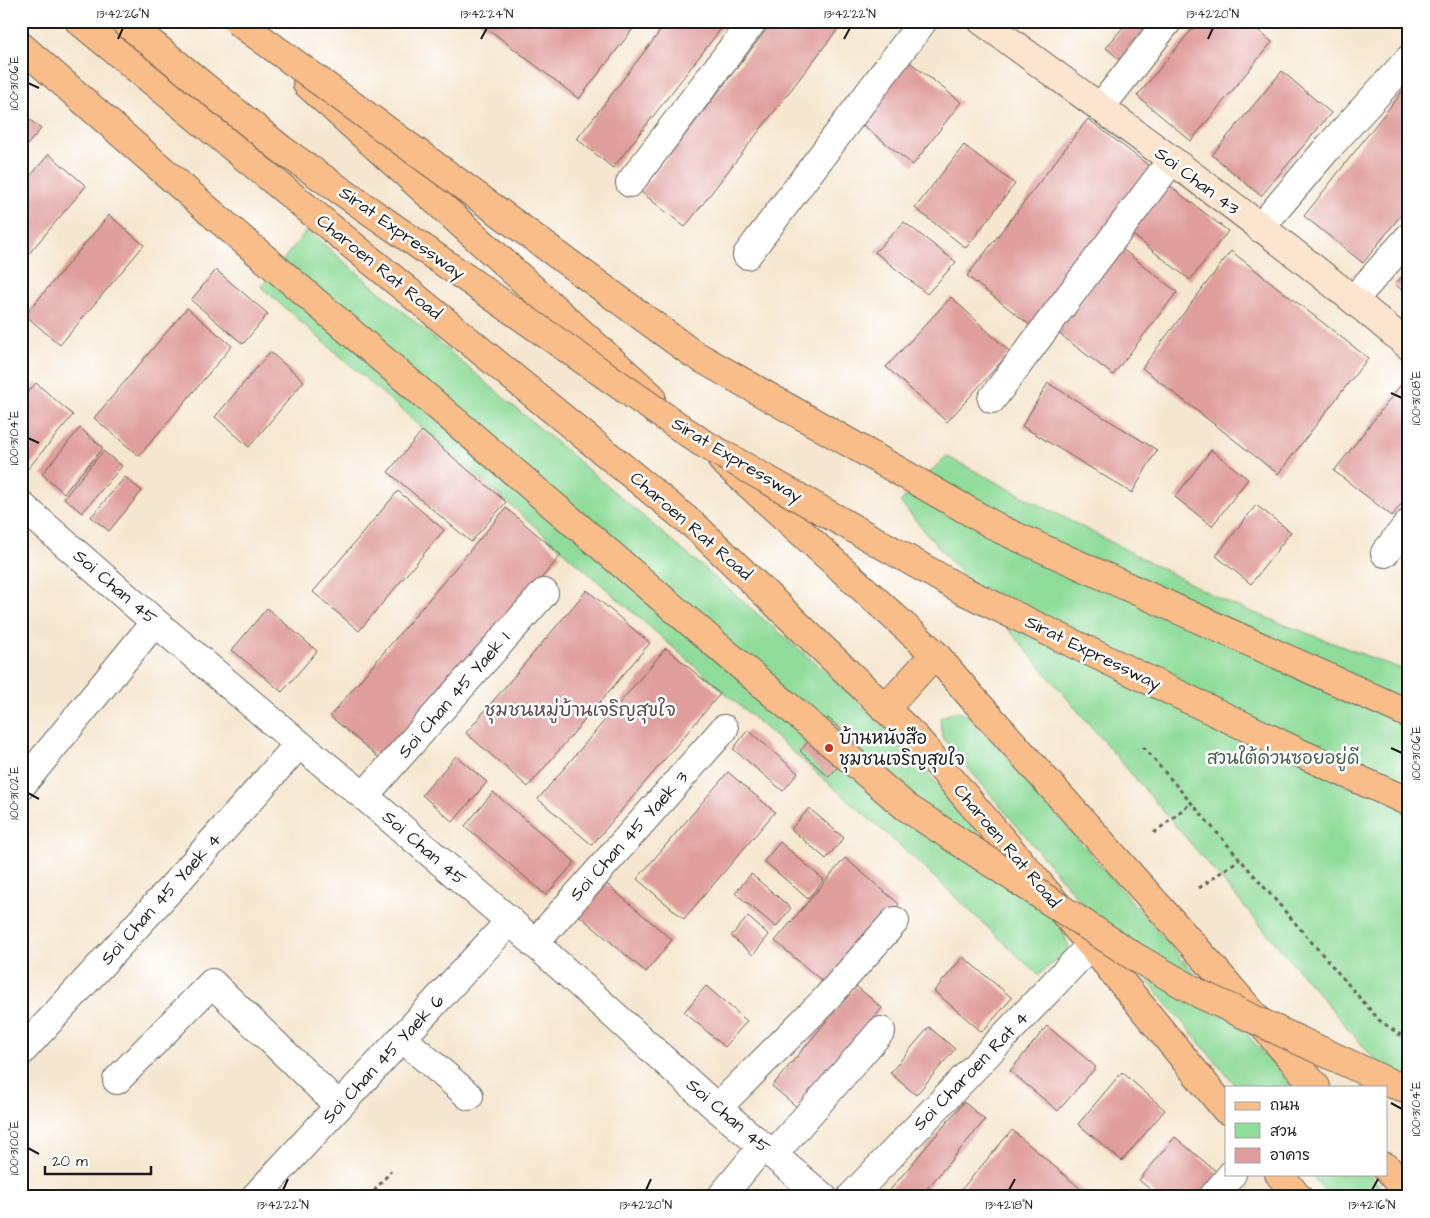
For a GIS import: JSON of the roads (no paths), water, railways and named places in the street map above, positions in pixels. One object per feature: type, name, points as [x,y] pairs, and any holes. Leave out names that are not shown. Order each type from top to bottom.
[{"type":"main road","name":"Charoen Rat Road","points":[[79,21],[698,528],[916,738],[1091,945],[1225,1109]]},
{"type":"main road","name":"Sirat Expressway","points":[[124,21],[281,149],[701,442],[962,590],[1300,753],[1409,802]]},
{"type":"main road","points":[[237,21],[935,654],[1209,963],[1315,1086]]},
{"type":"main road","points":[[237,21],[692,353],[1002,530],[1409,714]]},
{"type":"main road","points":[[21,46],[215,216],[906,807],[1135,957],[1200,994],[1392,1084],[1409,1089]]},
{"type":"main road","points":[[885,709],[935,654]]},
{"type":"main road","points":[[1388,1169],[1409,1193]]},
{"type":"main road","points":[[1281,1176],[1298,1197]]},
{"type":"street","points":[[630,183],[753,21]]},
{"type":"street","points":[[747,255],[923,21]]},
{"type":"street","name":"Soi Chan 43","points":[[982,21],[1354,299],[1409,346]]},
{"type":"street","points":[[1100,108],[1168,21]]},
{"type":"street","points":[[1260,228],[1326,150],[1409,59]]},
{"type":"street","points":[[992,399],[1171,161]]},
{"type":"street","points":[[1354,299],[1409,237]]},
{"type":"street","name":"Soi Chan 45","points":[[21,505],[155,622],[299,744],[364,796],[510,921],[717,1108],[823,1197]]},
{"type":"street","points":[[1385,553],[1409,523]]},
{"type":"street","name":"Soi Chan 45 Yaek 1","points":[[364,796],[544,593]]},
{"type":"street","points":[[21,786],[155,622]]},
{"type":"street","name":"Soi Chan 45 Yaek 3","points":[[534,944],[724,728]]},
{"type":"street","name":"Soi Chan 45 Yaek 4","points":[[21,1052],[174,885],[299,744]]},
{"type":"street","name":"Soi Chan 45 Yaek 6","points":[[255,1197],[510,921]]},
{"type":"street","points":[[717,1108],[823,1002],[895,921]]},
{"type":"street","name":"Soi Charoen Rat 4","points":[[851,1197],[1091,945]]},
{"type":"street","points":[[117,1080],[212,983],[339,1106]]},
{"type":"street","points":[[721,1197],[768,1151],[881,1031]]},
{"type":"street","points":[[402,1038],[469,1096]]},
{"type":"street","points":[[1213,1197],[1230,1176]]},
{"type":"place","name":"บ้านหนังสือ ชุมชนเจริญสุขใจ","points":[[829,748]]},
{"type":"district","name":"ชุมชนหมู่บ้านเจริญสุขใจ","points":[[580,710]]},
{"type":"park label","name":"สวนใต้ด่วนซอยอยู่ดี","points":[[1283,758]]}]
